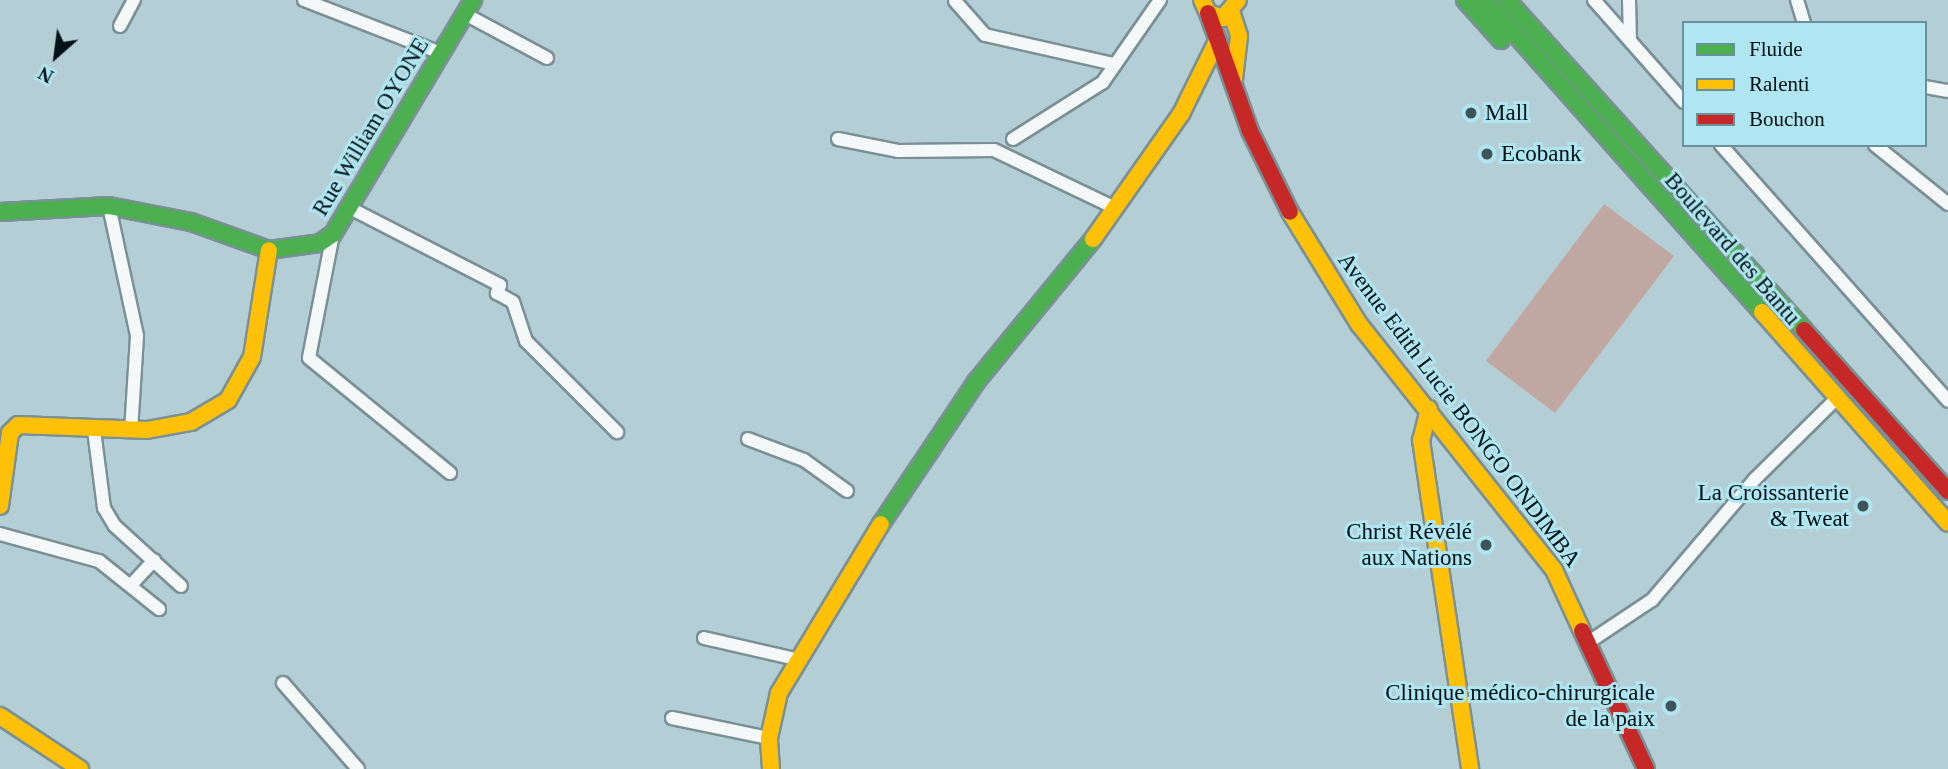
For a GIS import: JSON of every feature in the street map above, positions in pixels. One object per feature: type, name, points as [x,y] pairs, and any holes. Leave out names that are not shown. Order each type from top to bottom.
[{"type":"main road","points":[[1465,0],[1619,169],[1702,249]]},
{"type":"main road","name":"Boulevard des Bantu","points":[[1485,0],[1833,401],[1948,523]]},
{"type":"main road","name":"Boulevard des Bantu","points":[[1507,0],[1721,231],[1948,491]]},
{"type":"main road","points":[[1526,0],[1701,200],[1721,231]]},
{"type":"main road","name":"Rue William OYONE","points":[[0,212],[109,206],[191,222],[269,250],[307,248],[333,234],[469,7]]},
{"type":"main road","points":[[1205,7],[1235,7],[1239,36],[1234,80]]},
{"type":"main road","name":"Avenue Edith Lucie BONGO ONDIMBA","points":[[1205,7],[1234,80],[1250,131],[1297,227],[1359,324],[1537,544],[1589,642],[1646,769]]},
{"type":"main road","points":[[771,769],[769,738],[796,660],[920,460],[1115,208],[1207,73],[1217,41]]},
{"type":"main road","points":[[0,506],[4,454],[10,433],[28,422],[94,430],[131,431],[191,422],[239,387],[254,346],[269,250]]},
{"type":"main road","points":[[1429,409],[1421,440],[1470,769]]},
{"type":"main road","points":[[0,716],[80,769]]},
{"type":"street","points":[[120,26],[134,0]]},
{"type":"street","points":[[304,0],[443,54]]},
{"type":"street","points":[[1013,139],[1083,98],[1114,64],[1160,0]]},
{"type":"street","points":[[1594,0],[1682,100]]},
{"type":"street","points":[[1629,0],[1630,40]]},
{"type":"street","points":[[1797,0],[1803,21]]},
{"type":"street","points":[[955,1],[985,35],[1114,64]]},
{"type":"street","points":[[469,7],[547,58]]},
{"type":"street","points":[[1927,87],[1948,91]]},
{"type":"street","points":[[838,139],[898,151],[1014,155],[1115,208]]},
{"type":"street","points":[[1723,147],[1948,401]]},
{"type":"street","points":[[1877,147],[1948,204]]},
{"type":"street","points":[[109,206],[137,336],[131,431]]},
{"type":"street","points":[[348,207],[500,285],[497,292],[513,302],[526,341],[617,432]]},
{"type":"street","points":[[333,234],[309,358],[450,472]]},
{"type":"street","points":[[1589,642],[1652,600],[1755,479],[1833,401]]},
{"type":"street","points":[[94,430],[104,508],[181,586]]},
{"type":"street","points":[[748,439],[804,460],[847,491]]},
{"type":"street","points":[[0,534],[79,553],[131,585],[159,609]]},
{"type":"street","points":[[131,585],[153,560]]},
{"type":"street","points":[[704,638],[796,660]]},
{"type":"street","points":[[283,683],[358,769]]},
{"type":"street","points":[[672,718],[769,738]]},
{"type":"shaded area","points":[[1604,204],[1674,256],[1555,413],[1486,361]]},
{"type":"traffic: fast","points":[[0,212],[109,206],[191,222],[269,250],[320,243],[333,234],[473,0]]},
{"type":"traffic: fast","points":[[1465,0],[1501,40]]},
{"type":"traffic: fast","points":[[1485,0],[1762,312]]},
{"type":"traffic: fast","points":[[1507,0],[1804,330]]},
{"type":"traffic: fast","points":[[881,524],[976,382],[1093,239]]},
{"type":"traffic: slow","points":[[1202,0],[1208,13],[1223,18],[1238,0]]},
{"type":"traffic: slow","points":[[1232,14],[1239,36],[1234,80]]},
{"type":"traffic: slow","points":[[1093,239],[1181,114],[1217,41]]},
{"type":"traffic: slow","points":[[1290,212],[1359,324],[1554,570],[1582,631]]},
{"type":"traffic: slow","points":[[0,506],[10,433],[18,425],[147,430],[191,422],[228,400],[252,357],[269,250]]},
{"type":"traffic: slow","points":[[1762,312],[1948,523]]},
{"type":"traffic: slow","points":[[1429,409],[1421,440],[1470,769]]},
{"type":"traffic: slow","points":[[771,769],[769,738],[779,693],[881,524]]},
{"type":"traffic: slow","points":[[0,716],[80,769]]},
{"type":"traffic: jam","points":[[1208,13],[1250,131],[1290,212]]},
{"type":"traffic: jam","points":[[1804,330],[1948,491]]},
{"type":"traffic: jam","points":[[1582,631],[1646,769]]},
{"type":"place","name":"Mall","points":[[1471,113]]},
{"type":"place","name":"Ecobank","points":[[1487,154]]},
{"type":"place","name":"La Croissanterie & Tweat","points":[[1863,506]]},
{"type":"place","name":"Christ Révélé aux Nations","points":[[1486,545]]},
{"type":"place","name":"Clinique médico-chirurgicale de la paix","points":[[1671,706]]}]
